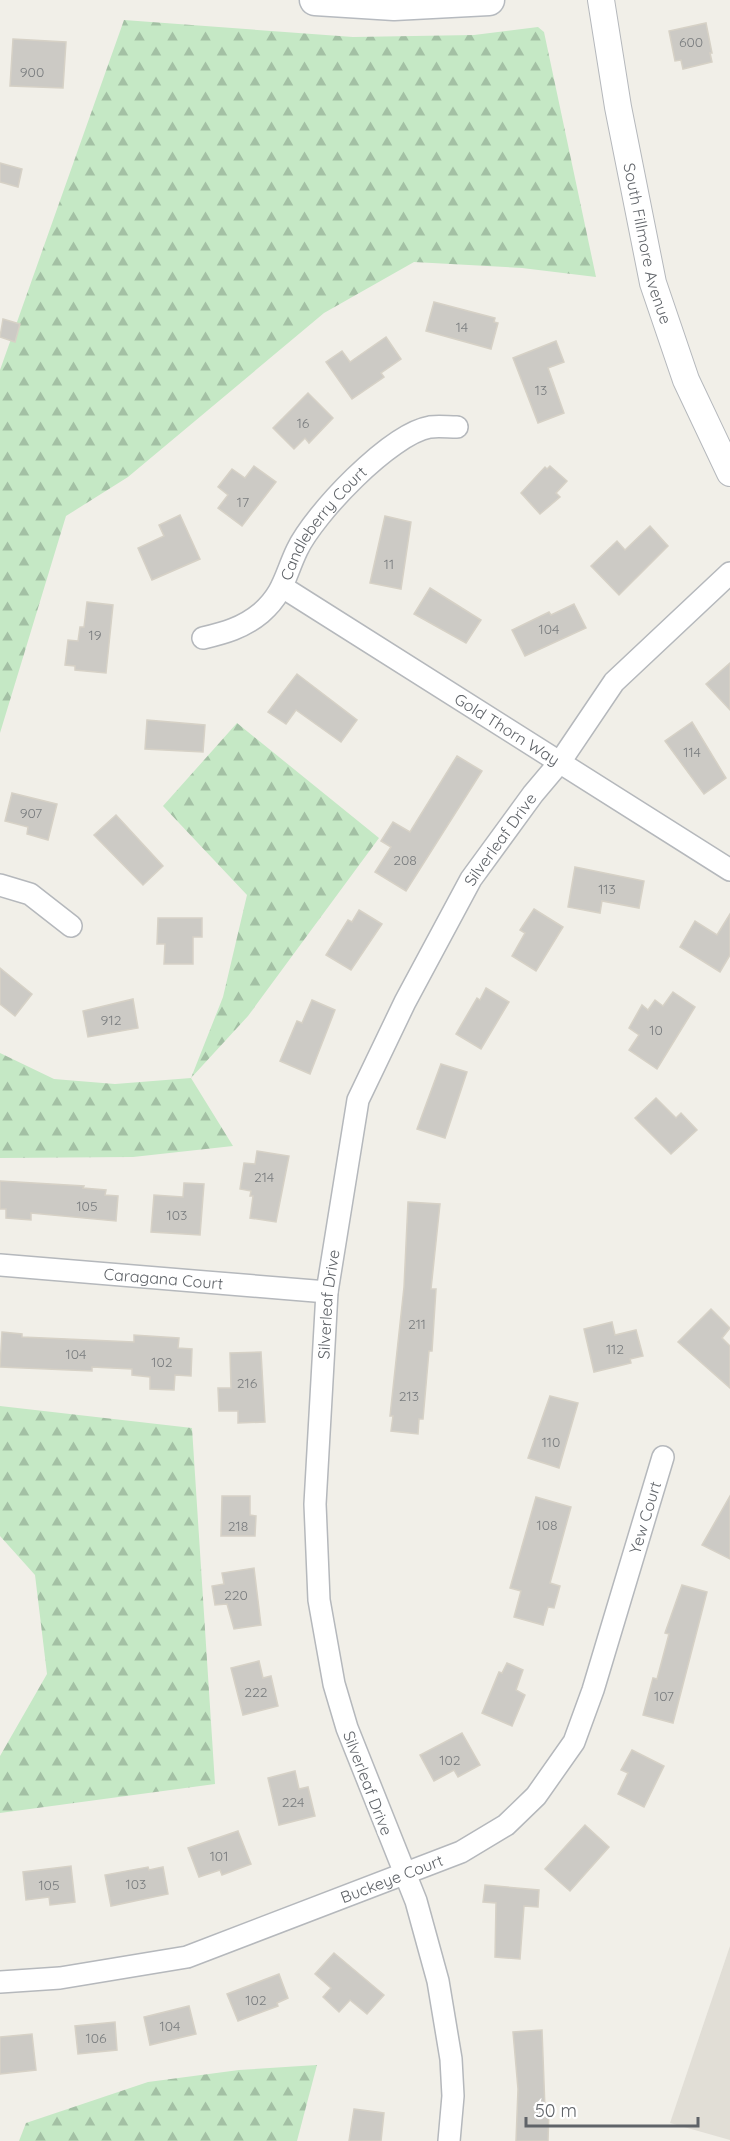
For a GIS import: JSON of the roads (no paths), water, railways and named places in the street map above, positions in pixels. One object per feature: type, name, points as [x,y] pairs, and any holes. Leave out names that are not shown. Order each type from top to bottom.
[{"type":"main road","points":[[315,0],[394,5],[489,0]]},
{"type":"street","name":"South Fillmore Avenue","points":[[601,0],[618,107],[652,283],[686,380],[730,473]]},
{"type":"street","name":"Candleberry Court","points":[[202,638],[236,630],[261,613],[284,588],[298,549],[338,494],[394,443],[429,427],[457,427]]},
{"type":"street","name":"Silverleaf Drive","points":[[449,2141],[453,2096],[445,2014],[416,1901],[347,1728],[334,1684],[319,1600],[315,1504],[327,1292],[358,1100],[405,1002],[471,879],[533,794],[560,762],[614,682],[730,573]]},
{"type":"street","name":"Gold Thorn Way","points":[[284,588],[730,870]]},
{"type":"street","points":[[0,885],[30,894],[71,926]]},
{"type":"street","name":"Caragana Court","points":[[0,1265],[327,1292]]},
{"type":"street","name":"Yew Court","points":[[626,1578],[663,1457]]},
{"type":"street","name":"Buckeye Court","points":[[0,1982],[60,1978],[187,1957],[405,1876],[488,1839],[521,1812],[550,1779],[574,1742],[593,1690],[626,1578]]}]
